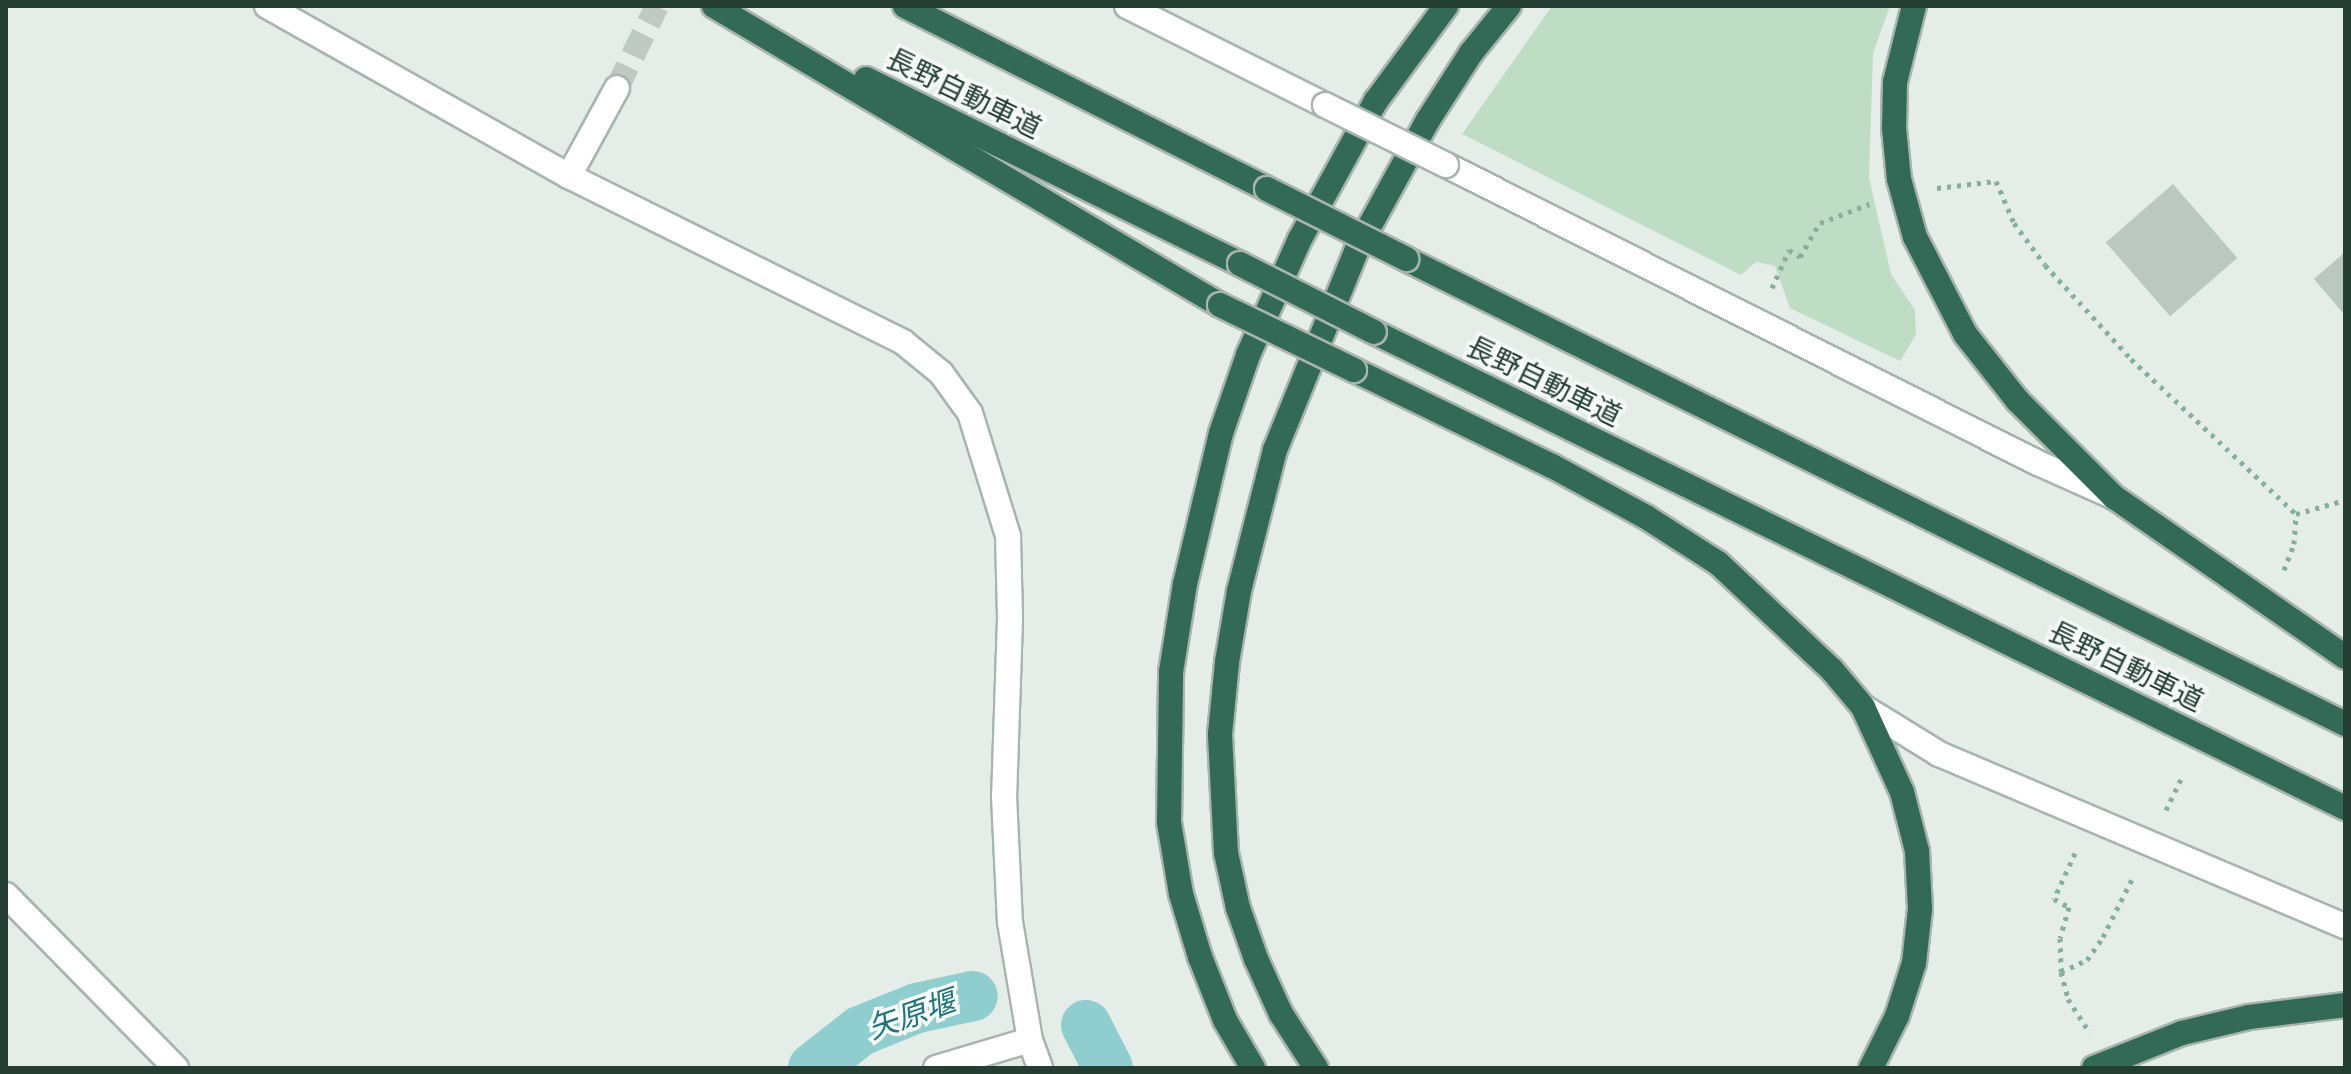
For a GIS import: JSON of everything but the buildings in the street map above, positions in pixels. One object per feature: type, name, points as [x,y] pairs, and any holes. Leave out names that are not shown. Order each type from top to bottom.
[{"type":"highway","name":"長野自動車道","points":[[716,6],[2345,808]]},
{"type":"highway","points":[[716,6],[1220,305],[1552,466],[1646,517],[1718,563],[1832,670],[1863,707],[1902,792],[1917,851],[1920,909],[1914,963],[1897,1016],[1871,1068]]},
{"type":"highway","name":"長野自動車道","points":[[905,6],[1406,259],[2345,724]]},
{"type":"highway","points":[[1253,1068],[1225,1020],[1200,957],[1181,894],[1169,822],[1171,672],[1185,584],[1221,433],[1248,355],[1293,253],[1376,101],[1446,6]]},
{"type":"highway","points":[[1316,1068],[1281,1014],[1256,959],[1238,908],[1226,853],[1220,734],[1227,662],[1239,591],[1275,450],[1357,249],[1428,120],[1471,53],[1509,6]]},
{"type":"highway","points":[[1914,6],[1895,82],[1894,128],[1899,179],[1915,237],[1965,334],[2018,401],[2114,497],[2345,657]]},
{"type":"highway","points":[[2094,1068],[2182,1033],[2249,1017],[2345,1005]]},
{"type":"street","points":[[267,6],[569,176],[903,342],[941,373],[970,413],[1008,536],[1010,619],[1004,796],[1010,922],[1030,1040],[1040,1068]]},
{"type":"street","points":[[1127,6],[2038,463],[2114,497]]},
{"type":"street","points":[[569,176],[617,88]]},
{"type":"street","points":[[1863,707],[1939,754],[2345,926]]},
{"type":"street","points":[[6,895],[176,1068]]},
{"type":"street","points":[[936,1068],[1030,1040]]},
{"type":"path","points":[[1935,188],[1996,181],[2014,223],[2045,265],[2131,359],[2296,514]]},
{"type":"path","points":[[1770,292],[1789,250],[1800,257],[1820,223],[1874,202]]},
{"type":"path","points":[[2296,514],[2345,500]]},
{"type":"path","points":[[2282,574],[2294,544],[2296,514]]},
{"type":"path","points":[[2164,813],[2182,777]]},
{"type":"path","points":[[2073,858],[2054,899],[2069,907],[2060,938],[2061,972],[2068,999],[2095,1040]]},
{"type":"path","points":[[2061,972],[2087,960],[2103,937],[2135,873]]},
{"type":"green space","points":[[1552,6],[1890,6],[1873,53],[1869,178],[1891,274],[1915,310],[1916,335],[1900,361],[1790,308],[1775,266],[1756,262],[1741,275],[1462,134]]},
{"type":"waterway","name":"矢原堰","points":[[813,1068],[860,1031],[917,1008],[973,996]]},
{"type":"waterway","name":"矢原堰","points":[[1086,1025],[1108,1068]]},
{"type":"tunnel","points":[[617,88],[657,6]]}]
